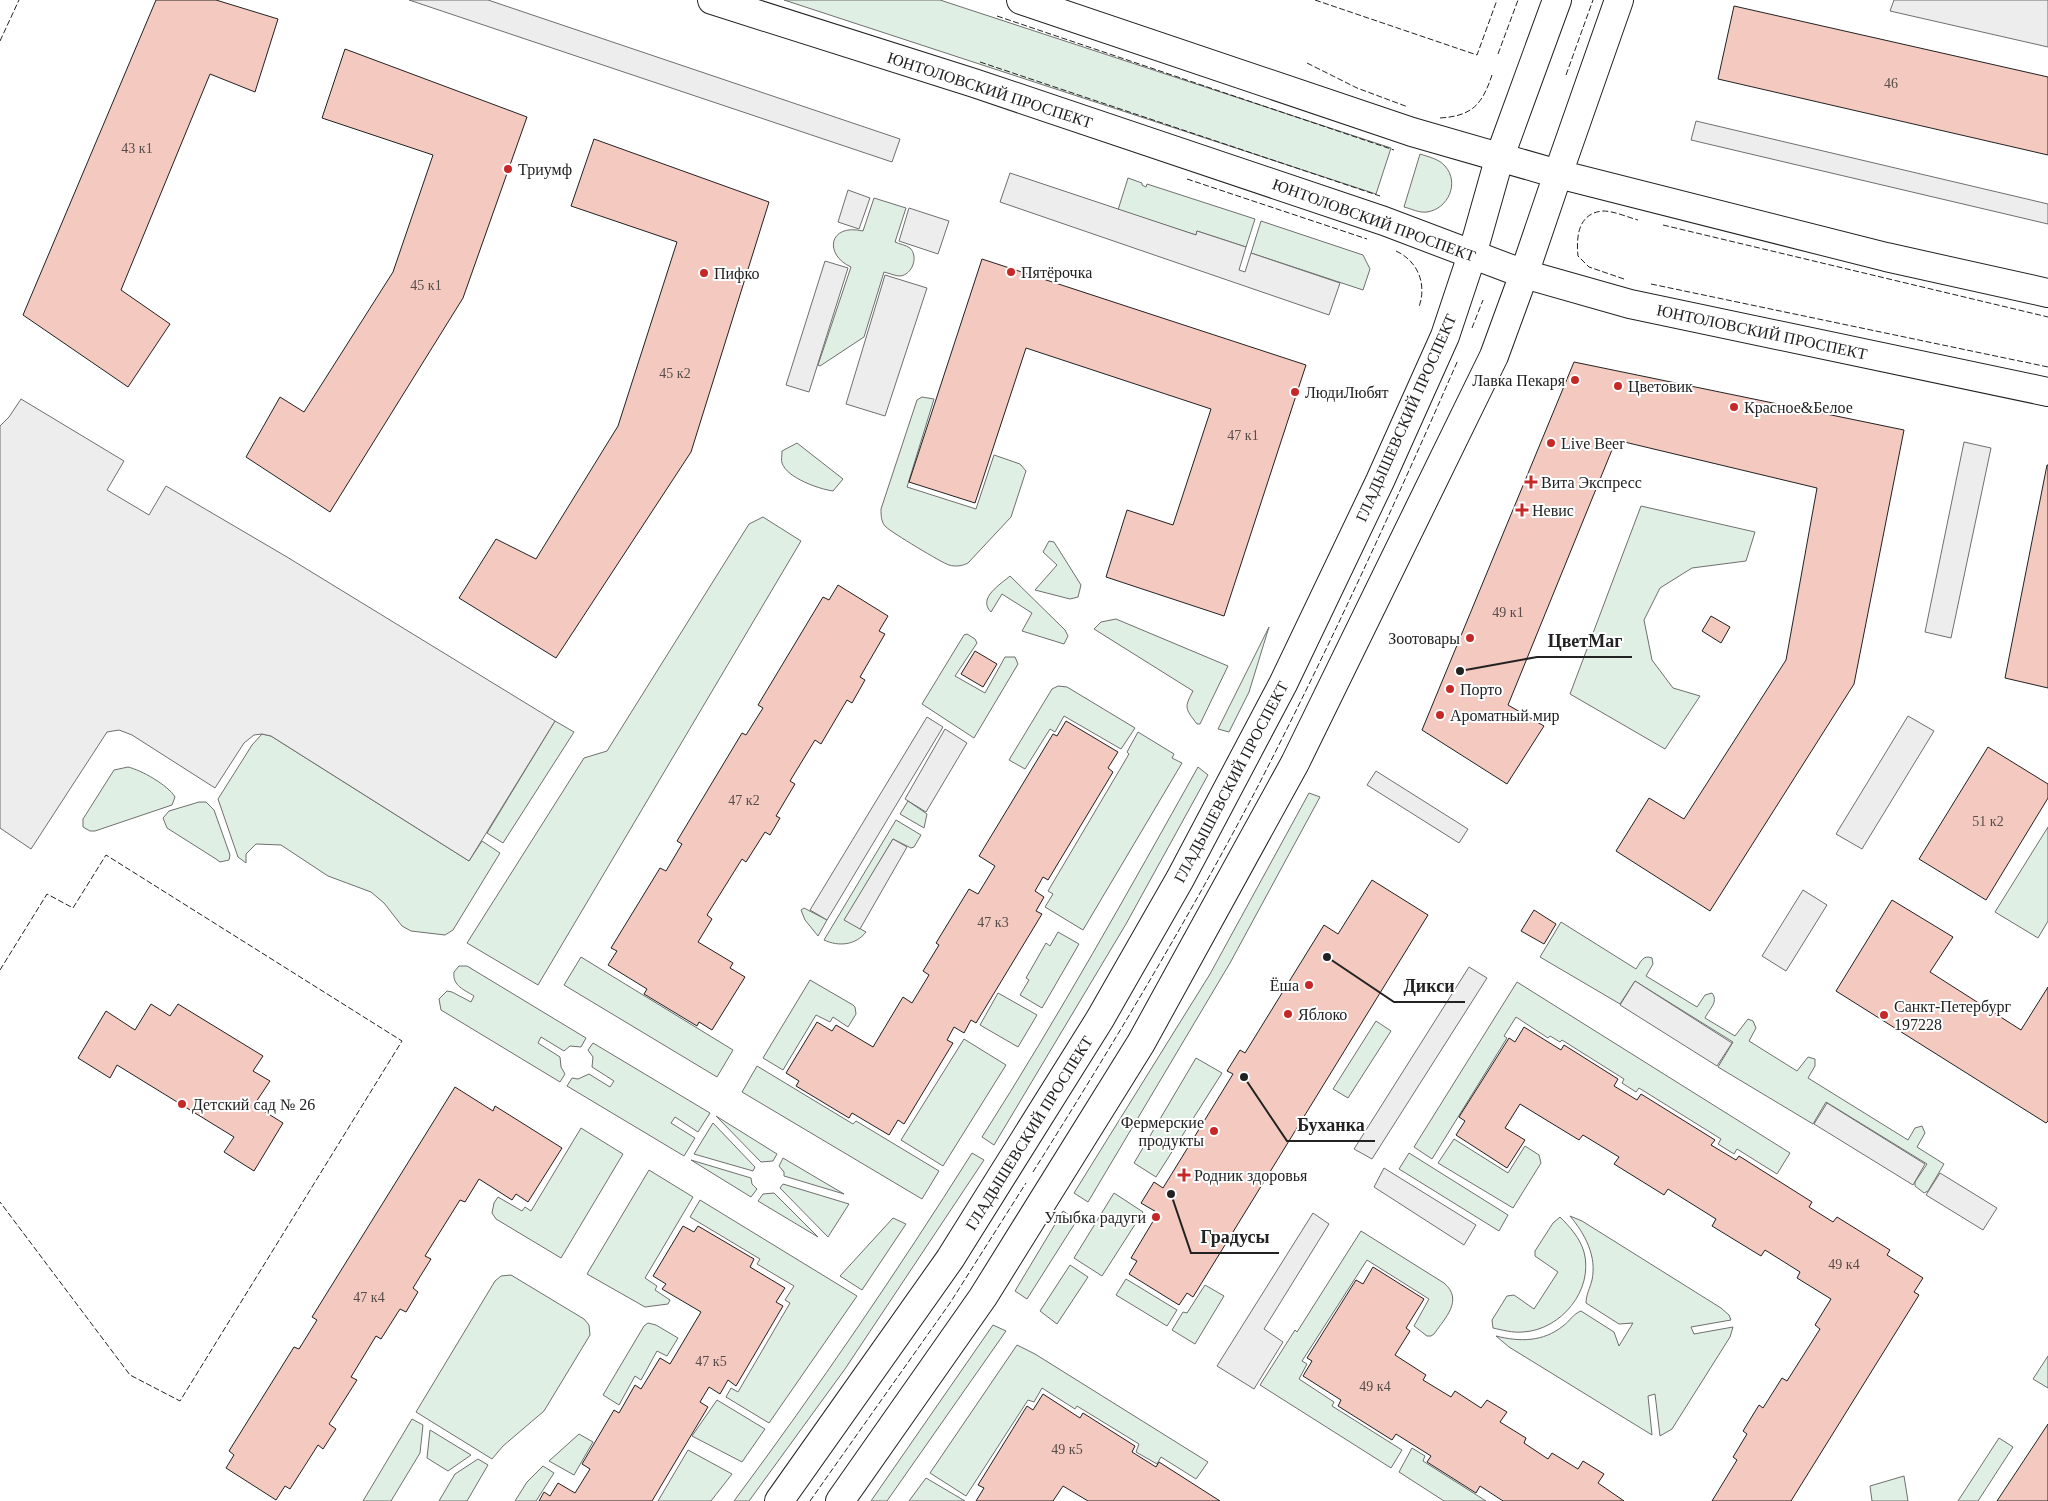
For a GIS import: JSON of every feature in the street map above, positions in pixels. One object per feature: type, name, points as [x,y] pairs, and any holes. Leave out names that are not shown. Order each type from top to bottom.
[{"type":"street","name":"ЮНТОЛОВСКИЙ ПРОСПЕКТ","points":[[712,0],[974,84],[1384,221],[1524,274],[1630,304],[2048,392]]},
{"type":"street","points":[[1021,0],[1412,132],[1558,174],[1886,257],[2048,293]]},
{"type":"street","name":"ГЛАДЫШЕВСКИЙ ПРОСПЕКТ","points":[[780,1501],[950,1259],[1100,1019],[1180,879],[1283,684],[1380,481],[1445,336],[1472,254],[1500,156],[1557,0]]},
{"type":"street","points":[[840,1501],[983,1296],[1146,1035],[1300,754],[1494,356],[1619,0]]},
{"type":"green space","points":[[784,0],[940,0],[1391,148],[1376,194]]},
{"type":"green space","points":[[1420,154],[1434,158],[1443,164],[1451,180],[1450,194],[1446,201],[1441,206],[1427,212],[1404,207]]},
{"type":"green space","points":[[1128,178],[1142,183],[1146,187],[1147,184],[1255,219],[1246,247],[1197,231],[1196,235],[1118,210]]},
{"type":"green space","points":[[874,198],[906,208],[895,242],[910,248],[914,256],[913,265],[908,272],[900,276],[884,272],[864,337],[820,366],[818,365],[851,267],[842,262],[837,255],[834,242],[837,236],[843,232],[851,230],[863,231]]},
{"type":"green space","points":[[1261,221],[1363,255],[1370,269],[1363,290],[1251,253]]},
{"type":"green space","points":[[922,397],[934,399],[907,487],[976,509],[994,455],[1020,464],[1026,471],[1011,517],[968,563],[961,565],[949,565],[927,553],[890,530],[884,525],[882,519],[881,509],[917,400]]},
{"type":"green space","points":[[797,443],[843,479],[833,491],[804,482],[785,468],[782,462],[782,451]]},
{"type":"green space","points":[[1641,506],[1755,532],[1746,561],[1692,568],[1660,588],[1644,620],[1652,660],[1673,688],[1700,696],[1665,749],[1570,694]]},
{"type":"green space","points":[[763,517],[801,541],[538,985],[467,943],[584,758],[607,751],[749,524]]},
{"type":"green space","points":[[1049,541],[1054,542],[1081,585],[1078,597],[1070,599],[1035,590],[1057,565],[1043,552]]},
{"type":"green space","points":[[1010,576],[1065,630],[1068,636],[1064,644],[1022,631],[1032,613],[1002,594],[991,612],[987,607],[988,597],[996,587]]},
{"type":"green space","points":[[1116,619],[1228,666],[1200,724],[1197,724],[1187,708],[1193,691],[1094,629],[1101,622]]},
{"type":"green space","points":[[1269,627],[1249,692],[1229,732],[1218,729]]},
{"type":"green space","points":[[967,634],[975,639],[977,643],[955,676],[985,693],[1005,657],[1015,657],[1018,664],[974,738],[922,704],[964,635]]},
{"type":"green space","points":[[1058,686],[1067,687],[1135,728],[1121,749],[1064,716],[1055,732],[1050,729],[1025,769],[1009,760],[1052,689]]},
{"type":"green space","points":[[555,721],[574,732],[503,843],[487,833]]},
{"type":"green space","points":[[1138,732],[1174,754],[1172,758],[1182,763],[1083,930],[1045,907],[1053,894],[1048,891],[1129,754],[1127,752]]},
{"type":"green space","points":[[262,734],[271,736],[469,861],[482,841],[500,853],[453,930],[445,935],[411,931],[402,926],[384,903],[371,892],[328,876],[281,845],[256,844],[246,854],[246,863],[238,857],[218,799],[252,745]]},
{"type":"green space","points":[[128,767],[147,775],[172,792],[175,797],[172,805],[95,831],[90,831],[83,827],[83,819],[114,770]]},
{"type":"green space","points":[[1198,767],[1208,775],[1126,924],[994,1145],[982,1137],[1066,1000]]},
{"type":"green space","points":[[1309,793],[1320,797],[1230,963],[1088,1202],[1074,1193],[1210,974]]},
{"type":"green space","points":[[908,801],[927,814],[924,828],[900,814]]},
{"type":"green space","points":[[199,802],[206,802],[214,810],[230,855],[229,860],[220,862],[167,828],[163,818],[169,811]]},
{"type":"green space","points":[[896,820],[921,835],[914,847],[911,848],[893,839],[845,920],[866,932],[857,940],[847,944],[835,944],[824,940]]},
{"type":"green space","points":[[2048,827],[2048,921],[2038,938],[1995,912]]},
{"type":"green space","points":[[804,908],[827,920],[818,936],[805,920],[801,910]]},
{"type":"green space","points":[[1561,922],[1636,969],[1644,958],[1652,958],[1653,964],[1646,976],[1697,1007],[1705,995],[1712,993],[1714,996],[1713,1006],[1705,1018],[1735,1036],[1748,1019],[1753,1021],[1756,1028],[1749,1041],[1797,1071],[1808,1057],[1815,1059],[1815,1066],[1808,1078],[1908,1140],[1915,1128],[1922,1126],[1925,1133],[1917,1147],[1944,1164],[1928,1191],[1924,1193],[1915,1186],[1915,1182],[1927,1164],[1826,1102],[1813,1124],[1718,1067],[1733,1042],[1635,981],[1620,1004],[1540,957]]},
{"type":"green space","points":[[1058,932],[1079,944],[1042,1008],[1020,995],[1029,980],[1026,978],[1046,943],[1050,946]]},
{"type":"green space","points":[[581,957],[733,1050],[717,1077],[564,985]]},
{"type":"green space","points":[[459,966],[467,966],[586,1038],[581,1047],[570,1046],[564,1051],[541,1037],[538,1043],[560,1057],[561,1067],[565,1074],[560,1082],[441,1010],[439,999],[447,991],[471,1002],[474,996],[460,987],[455,981],[454,972]]},
{"type":"green space","points":[[810,980],[853,1005],[856,1014],[848,1027],[833,1017],[830,1022],[816,1015],[783,1070],[763,1058]]},
{"type":"green space","points":[[1517,982],[1790,1153],[1777,1174],[1737,1149],[1734,1154],[1718,1144],[1721,1139],[1639,1088],[1636,1092],[1622,1083],[1624,1079],[1562,1040],[1560,1042],[1550,1036],[1548,1038],[1516,1017],[1504,1036],[1507,1038],[1432,1159],[1414,1147]]},
{"type":"green space","points":[[998,993],[1037,1015],[1018,1047],[980,1025]]},
{"type":"green space","points":[[1376,1021],[1391,1031],[1348,1098],[1333,1089]]},
{"type":"green space","points":[[964,1039],[1006,1065],[943,1166],[901,1140]]},
{"type":"green space","points":[[593,1043],[710,1113],[698,1132],[675,1117],[671,1123],[695,1138],[684,1156],[567,1086],[572,1078],[578,1079],[589,1074],[610,1087],[614,1081],[592,1067],[593,1057],[588,1050]]},
{"type":"green space","points":[[1196,1058],[1222,1073],[1156,1177],[1134,1163]]},
{"type":"green space","points":[[757,1066],[853,1124],[856,1121],[939,1171],[922,1199],[742,1092]]},
{"type":"green space","points":[[716,1116],[777,1154],[773,1161],[761,1162]]},
{"type":"green space","points":[[713,1123],[755,1167],[753,1171],[694,1154]]},
{"type":"green space","points":[[581,1128],[623,1154],[561,1258],[496,1219],[492,1213],[494,1203],[498,1197],[522,1211],[525,1207],[531,1211]]},
{"type":"green space","points":[[1454,1139],[1508,1173],[1525,1146],[1539,1155],[1541,1163],[1513,1208],[1438,1163]]},
{"type":"green space","points":[[972,1153],[984,1160],[845,1369],[749,1501],[734,1501],[856,1329]]},
{"type":"green space","points":[[1409,1153],[1508,1215],[1499,1231],[1399,1169]]},
{"type":"green space","points":[[783,1158],[844,1194],[784,1176],[784,1172],[779,1166]]},
{"type":"green space","points":[[691,1160],[751,1178],[752,1184],[757,1189],[751,1197]]},
{"type":"green space","points":[[649,1170],[693,1197],[645,1278],[657,1286],[655,1290],[670,1300],[668,1304],[645,1307],[587,1274]]},
{"type":"green space","points":[[783,1184],[849,1204],[828,1237],[780,1188]]},
{"type":"green space","points":[[774,1193],[818,1237],[758,1201],[763,1194]]},
{"type":"green space","points":[[1114,1193],[1143,1212],[1102,1276],[1074,1258]]},
{"type":"green space","points":[[700,1200],[857,1296],[769,1423],[726,1397],[731,1388],[738,1392],[790,1303],[785,1300],[794,1286],[757,1264],[760,1259],[690,1217]]},
{"type":"green space","points":[[1063,1211],[1077,1220],[1027,1299],[1015,1291]]},
{"type":"green space","points":[[1570,1216],[1582,1221],[1721,1308],[1729,1315],[1731,1320],[1691,1327],[1694,1334],[1733,1327],[1730,1337],[1672,1429],[1660,1436],[1655,1394],[1648,1396],[1652,1435],[1509,1347],[1496,1336],[1522,1340],[1539,1338],[1555,1331],[1581,1311],[1614,1332],[1619,1346],[1633,1323],[1619,1324],[1586,1303],[1592,1280],[1593,1262],[1585,1238]]},
{"type":"green space","points":[[1560,1217],[1577,1237],[1584,1252],[1586,1266],[1584,1280],[1572,1306],[1562,1316],[1537,1330],[1515,1332],[1493,1328],[1492,1320],[1507,1296],[1514,1295],[1534,1309],[1558,1272],[1535,1256],[1535,1251],[1553,1223]]},
{"type":"green space","points":[[893,1218],[906,1224],[862,1290],[840,1276]]},
{"type":"green space","points":[[1361,1231],[1444,1283],[1450,1289],[1453,1302],[1451,1309],[1434,1334],[1427,1336],[1414,1326],[1429,1299],[1367,1260],[1302,1361],[1307,1364],[1299,1379],[1334,1402],[1332,1406],[1402,1450],[1391,1468],[1260,1385],[1295,1330],[1297,1332]]},
{"type":"green space","points":[[1070,1265],[1088,1277],[1057,1324],[1040,1311]]},
{"type":"green space","points":[[511,1275],[584,1319],[589,1325],[590,1335],[544,1411],[503,1446],[492,1459],[416,1412],[495,1281],[501,1276]]},
{"type":"green space","points":[[1126,1279],[1177,1310],[1167,1326],[1116,1295]]},
{"type":"green space","points":[[1205,1285],[1224,1296],[1195,1344],[1172,1330],[1183,1312],[1187,1313]]},
{"type":"green space","points":[[648,1323],[656,1325],[678,1338],[667,1356],[657,1351],[641,1380],[635,1376],[619,1405],[603,1395],[644,1326]]},
{"type":"green space","points":[[993,1325],[1006,1331],[887,1501],[871,1501]]},
{"type":"green space","points":[[1017,1345],[1035,1354],[1208,1462],[1196,1479],[1161,1457],[1157,1464],[1136,1452],[1139,1444],[1077,1406],[1075,1409],[1042,1388],[1034,1402],[1028,1400],[966,1496],[930,1473]]},
{"type":"green space","points":[[2048,1356],[2048,1388],[2033,1379]]},
{"type":"green space","points":[[717,1400],[765,1429],[742,1462],[692,1436]]},
{"type":"green space","points":[[412,1419],[423,1425],[420,1453],[391,1501],[363,1501]]},
{"type":"green space","points":[[430,1430],[471,1455],[448,1471],[427,1458]]},
{"type":"green space","points":[[579,1434],[593,1442],[574,1475],[549,1461]]},
{"type":"green space","points":[[1999,1438],[2013,1447],[1978,1501],[1958,1501]]},
{"type":"green space","points":[[1412,1448],[1425,1456],[1423,1461],[1486,1501],[1444,1501],[1399,1472]]},
{"type":"green space","points":[[688,1450],[732,1474],[711,1501],[658,1501]]},
{"type":"green space","points":[[478,1459],[488,1465],[467,1501],[439,1501],[455,1474]]},
{"type":"green space","points":[[543,1466],[554,1473],[536,1501],[515,1501],[527,1482]]},
{"type":"green space","points":[[1904,1476],[1908,1501],[1872,1501],[1870,1486]]},
{"type":"green space","points":[[926,1478],[965,1501],[909,1501]]},
{"type":"shaded area","points":[[409,0],[488,0],[900,139],[892,162]]},
{"type":"shaded area","points":[[1894,0],[2048,0],[2048,47],[1890,11]]},
{"type":"shaded area","points":[[1696,121],[2048,204],[2048,224],[1691,140]]},
{"type":"shaded area","points":[[1010,173],[1196,235],[1197,231],[1246,247],[1239,270],[1245,272],[1251,253],[1340,283],[1329,315],[1000,202]]},
{"type":"shaded area","points":[[848,190],[870,198],[859,229],[838,222]]},
{"type":"shaded area","points":[[909,208],[949,221],[938,254],[899,241]]},
{"type":"shaded area","points":[[825,261],[848,268],[809,392],[786,385]]},
{"type":"shaded area","points":[[885,275],[927,288],[885,416],[846,404]]},
{"type":"shaded area","points":[[21,399],[124,461],[107,490],[149,515],[166,486],[287,557],[555,721],[469,861],[271,736],[262,734],[254,735],[244,743],[215,788],[132,735],[119,730],[107,732],[31,849],[0,828],[0,426],[9,417]]},
{"type":"shaded area","points":[[1964,442],[1991,448],[1951,638],[1925,632]]},
{"type":"shaded area","points":[[1908,716],[1934,731],[1862,849],[1836,834]]},
{"type":"shaded area","points":[[927,717],[943,727],[827,920],[810,910]]},
{"type":"shaded area","points":[[945,729],[967,743],[926,812],[905,799]]},
{"type":"shaded area","points":[[1376,771],[1468,829],[1459,843],[1367,785]]},
{"type":"shaded area","points":[[893,839],[907,847],[860,929],[844,920]]},
{"type":"shaded area","points":[[1803,890],[1827,905],[1786,971],[1762,956]]},
{"type":"shaded area","points":[[1469,967],[1487,978],[1372,1159],[1354,1149]]},
{"type":"shaded area","points":[[1635,981],[1732,1043],[1717,1066],[1620,1005]]},
{"type":"shaded area","points":[[1827,1103],[1925,1164],[1913,1185],[1814,1124]]},
{"type":"shaded area","points":[[1384,1168],[1476,1225],[1464,1245],[1374,1187]]},
{"type":"shaded area","points":[[1940,1173],[1997,1208],[1983,1230],[1926,1195]]},
{"type":"shaded area","points":[[1313,1213],[1329,1224],[1264,1329],[1283,1342],[1254,1389],[1217,1366]]},
{"type":"building","points":[[156,0],[216,0],[278,19],[255,92],[210,74],[121,290],[170,324],[128,387],[23,315]]},
{"type":"building","points":[[1734,6],[2048,77],[2048,155],[1718,79]]},
{"type":"building","points":[[345,49],[527,117],[463,298],[330,512],[246,457],[280,397],[304,412],[393,272],[433,155],[322,118]]},
{"type":"building","points":[[594,139],[769,202],[691,452],[556,658],[459,598],[496,539],[536,559],[618,426],[677,242],[571,206]]},
{"type":"building","points":[[982,259],[1306,365],[1224,616],[1106,577],[1127,510],[1173,525],[1211,409],[1026,348],[975,503],[909,482]]},
{"type":"building","points":[[1574,362],[1904,430],[1854,684],[1710,911],[1616,851],[1649,798],[1684,819],[1786,660],[1817,488],[1616,440],[1508,705],[1544,726],[1507,784],[1422,730]]},
{"type":"building","points":[[2048,465],[2048,688],[2005,678]]},
{"type":"building","points":[[838,585],[888,616],[879,631],[885,634],[860,677],[865,680],[852,703],[847,700],[821,744],[815,740],[790,781],[795,784],[776,816],[780,818],[770,835],[765,832],[746,862],[742,859],[707,915],[712,919],[698,942],[733,963],[730,968],[745,977],[712,1030],[699,1022],[697,1026],[644,994],[647,989],[608,965],[617,951],[611,948],[660,868],[666,871],[682,844],[677,841],[742,733],[746,735],[763,708],[758,705],[823,597],[829,600]]},
{"type":"building","points":[[1711,616],[1730,627],[1721,643],[1702,631]]},
{"type":"building","points":[[975,651],[997,664],[983,687],[961,674]]},
{"type":"building","points":[[1066,721],[1118,752],[1108,768],[1113,772],[1048,880],[1043,877],[1035,891],[1044,897],[1036,911],[1042,914],[976,1023],[971,1020],[964,1033],[954,1027],[947,1040],[953,1043],[904,1124],[898,1120],[889,1135],[852,1113],[849,1118],[796,1086],[799,1081],[786,1073],[817,1022],[832,1031],[836,1025],[873,1047],[903,997],[912,1003],[929,975],[923,971],[939,945],[936,943],[969,889],[978,894],[995,866],[979,856],[1053,734],[1057,736]]},
{"type":"building","points":[[1988,747],[2048,784],[2048,798],[1986,900],[1919,859]]},
{"type":"building","points":[[1372,880],[1428,915],[1193,1297],[1187,1293],[1179,1305],[1129,1274],[1137,1261],[1131,1258],[1158,1213],[1141,1203],[1154,1182],[1163,1188],[1233,1074],[1227,1071],[1240,1050],[1245,1053],[1324,925],[1338,934]]},
{"type":"building","points":[[1892,900],[1953,937],[1930,972],[2021,1030],[2048,987],[2048,1121],[2046,1123],[1836,991]]},
{"type":"building","points":[[1534,910],[1556,924],[1544,944],[1521,931]]},
{"type":"building","points":[[151,1004],[170,1016],[178,1004],[263,1056],[253,1071],[270,1081],[254,1105],[283,1123],[254,1171],[224,1152],[234,1137],[117,1065],[110,1078],[78,1058],[106,1011],[135,1030]]},
{"type":"building","points":[[1524,1027],[1561,1050],[1564,1045],[1618,1079],[1614,1086],[1637,1100],[1641,1094],[1715,1140],[1711,1145],[1736,1160],[1739,1156],[1812,1202],[1809,1207],[1833,1222],[1837,1217],[1890,1250],[1887,1255],[1923,1278],[1914,1292],[1919,1295],[1791,1501],[1712,1501],[1737,1460],[1733,1457],[1747,1434],[1743,1431],[1759,1405],[1763,1408],[1782,1378],[1787,1381],[1820,1329],[1815,1325],[1831,1299],[1797,1278],[1800,1272],[1765,1250],[1761,1256],[1712,1226],[1716,1219],[1668,1189],[1664,1195],[1614,1164],[1619,1157],[1583,1135],[1579,1140],[1520,1104],[1505,1128],[1525,1140],[1507,1168],[1456,1135],[1465,1121],[1459,1117],[1509,1038],[1515,1042]]},
{"type":"building","points":[[455,1087],[493,1111],[495,1106],[562,1148],[528,1202],[516,1194],[512,1200],[479,1179],[465,1202],[460,1200],[425,1256],[431,1259],[413,1288],[418,1292],[406,1312],[400,1309],[381,1339],[376,1336],[351,1377],[357,1380],[329,1424],[336,1429],[323,1449],[318,1445],[290,1489],[285,1486],[276,1500],[226,1468],[234,1455],[229,1451],[294,1347],[299,1349],[317,1320],[312,1317]]},
{"type":"building","points":[[683,1226],[694,1232],[698,1226],[754,1259],[750,1267],[785,1288],[776,1302],[783,1306],[736,1386],[728,1380],[720,1394],[709,1387],[700,1402],[708,1407],[652,1501],[539,1501],[544,1492],[550,1496],[558,1483],[575,1493],[590,1469],[582,1464],[614,1410],[619,1413],[635,1385],[641,1389],[660,1358],[670,1364],[701,1312],[662,1289],[666,1284],[653,1276]]},
{"type":"building","points":[[1373,1267],[1424,1299],[1406,1328],[1410,1331],[1395,1355],[1426,1375],[1423,1380],[1451,1397],[1455,1391],[1481,1408],[1487,1400],[1507,1412],[1500,1422],[1526,1438],[1524,1443],[1548,1459],[1552,1453],[1578,1469],[1583,1461],[1604,1474],[1598,1483],[1624,1501],[1503,1501],[1480,1486],[1476,1493],[1427,1462],[1431,1456],[1396,1434],[1392,1440],[1338,1406],[1341,1400],[1303,1376],[1312,1361],[1307,1358],[1356,1280],[1363,1284]]},
{"type":"building","points":[[1043,1394],[1080,1418],[1083,1413],[1135,1446],[1132,1452],[1156,1467],[1159,1462],[1220,1501],[1088,1501],[1063,1486],[1053,1501],[976,1501],[984,1488],[978,1485],[1027,1406],[1033,1410]]},
{"type":"building","points":[[2048,1424],[2048,1501],[1997,1501]]},
{"type":"fence","points":[[0,41],[19,0]]},
{"type":"fence","points":[[1315,0],[1477,55],[1497,0]]},
{"type":"fence","points":[[1498,54],[1518,0]]},
{"type":"fence","points":[[1566,75],[1593,0]]},
{"type":"fence","points":[[997,16],[1394,150]]},
{"type":"fence","points":[[980,62],[1380,196]]},
{"type":"fence","points":[[1307,63],[1357,88],[1408,107]]},
{"type":"fence","points":[[1440,118],[1460,115],[1474,107],[1484,94],[1492,75]]},
{"type":"fence","points":[[1187,179],[1367,239]]},
{"type":"fence","points":[[1624,279],[1589,267],[1578,256],[1578,234],[1580,227],[1588,216],[1603,211],[1638,220]]},
{"type":"fence","points":[[1663,225],[2048,317]]},
{"type":"fence","points":[[1396,251],[1404,255],[1419,274],[1422,290],[1419,307]]},
{"type":"fence","points":[[1651,284],[2048,367]]},
{"type":"fence","points":[[1472,328],[1483,300]]},
{"type":"fence","points":[[1033,1172],[1149,981],[1205,884],[1258,786],[1311,681],[1458,360]]},
{"type":"fence","points":[[0,970],[47,894],[73,908],[106,855],[402,1041],[180,1401],[130,1375],[0,1202]]},
{"type":"fence","points":[[810,1501],[950,1303],[1026,1183]]},
{"type":"place","name":"Триумф","points":[[508,169]]},
{"type":"place","name":"Пятёрочка","points":[[1011,272]]},
{"type":"place","name":"Пифко","points":[[704,273]]},
{"type":"place","name":"Лавка Пекаря","points":[[1575,380]]},
{"type":"place","name":"Цветовик","points":[[1618,386]]},
{"type":"place","name":"ЛюдиЛюбят","points":[[1295,392]]},
{"type":"place","name":"Красное&Белое","points":[[1734,407]]},
{"type":"place","name":"Live Beer","points":[[1551,443]]},
{"type":"place","name":"Вита Экспресс","points":[[1531,482]]},
{"type":"place","name":"Невис","points":[[1522,510]]},
{"type":"place","name":"Зоотовары","points":[[1470,638]]},
{"type":"place","name":"ЦветМаг","points":[[1460,671]]},
{"type":"place","name":"Порто","points":[[1450,689]]},
{"type":"place","name":"Ароматный мир","points":[[1440,715]]},
{"type":"place","name":"Дикси","points":[[1327,957]]},
{"type":"place","name":"Ёша","points":[[1309,985]]},
{"type":"place","name":"Яблоко","points":[[1288,1014]]},
{"type":"place","name":"Санкт-Петербург 197228","points":[[1884,1015]]},
{"type":"place","name":"Буханка","points":[[1244,1077]]},
{"type":"place","name":"Детский сад № 26","points":[[182,1104]]},
{"type":"place","name":"Фермерские продукты","points":[[1214,1131]]},
{"type":"place","name":"Родник здоровья","points":[[1184,1175]]},
{"type":"place","name":"Градусы","points":[[1171,1194]]},
{"type":"place","name":"Улыбка радуги","points":[[1156,1217]]}]
